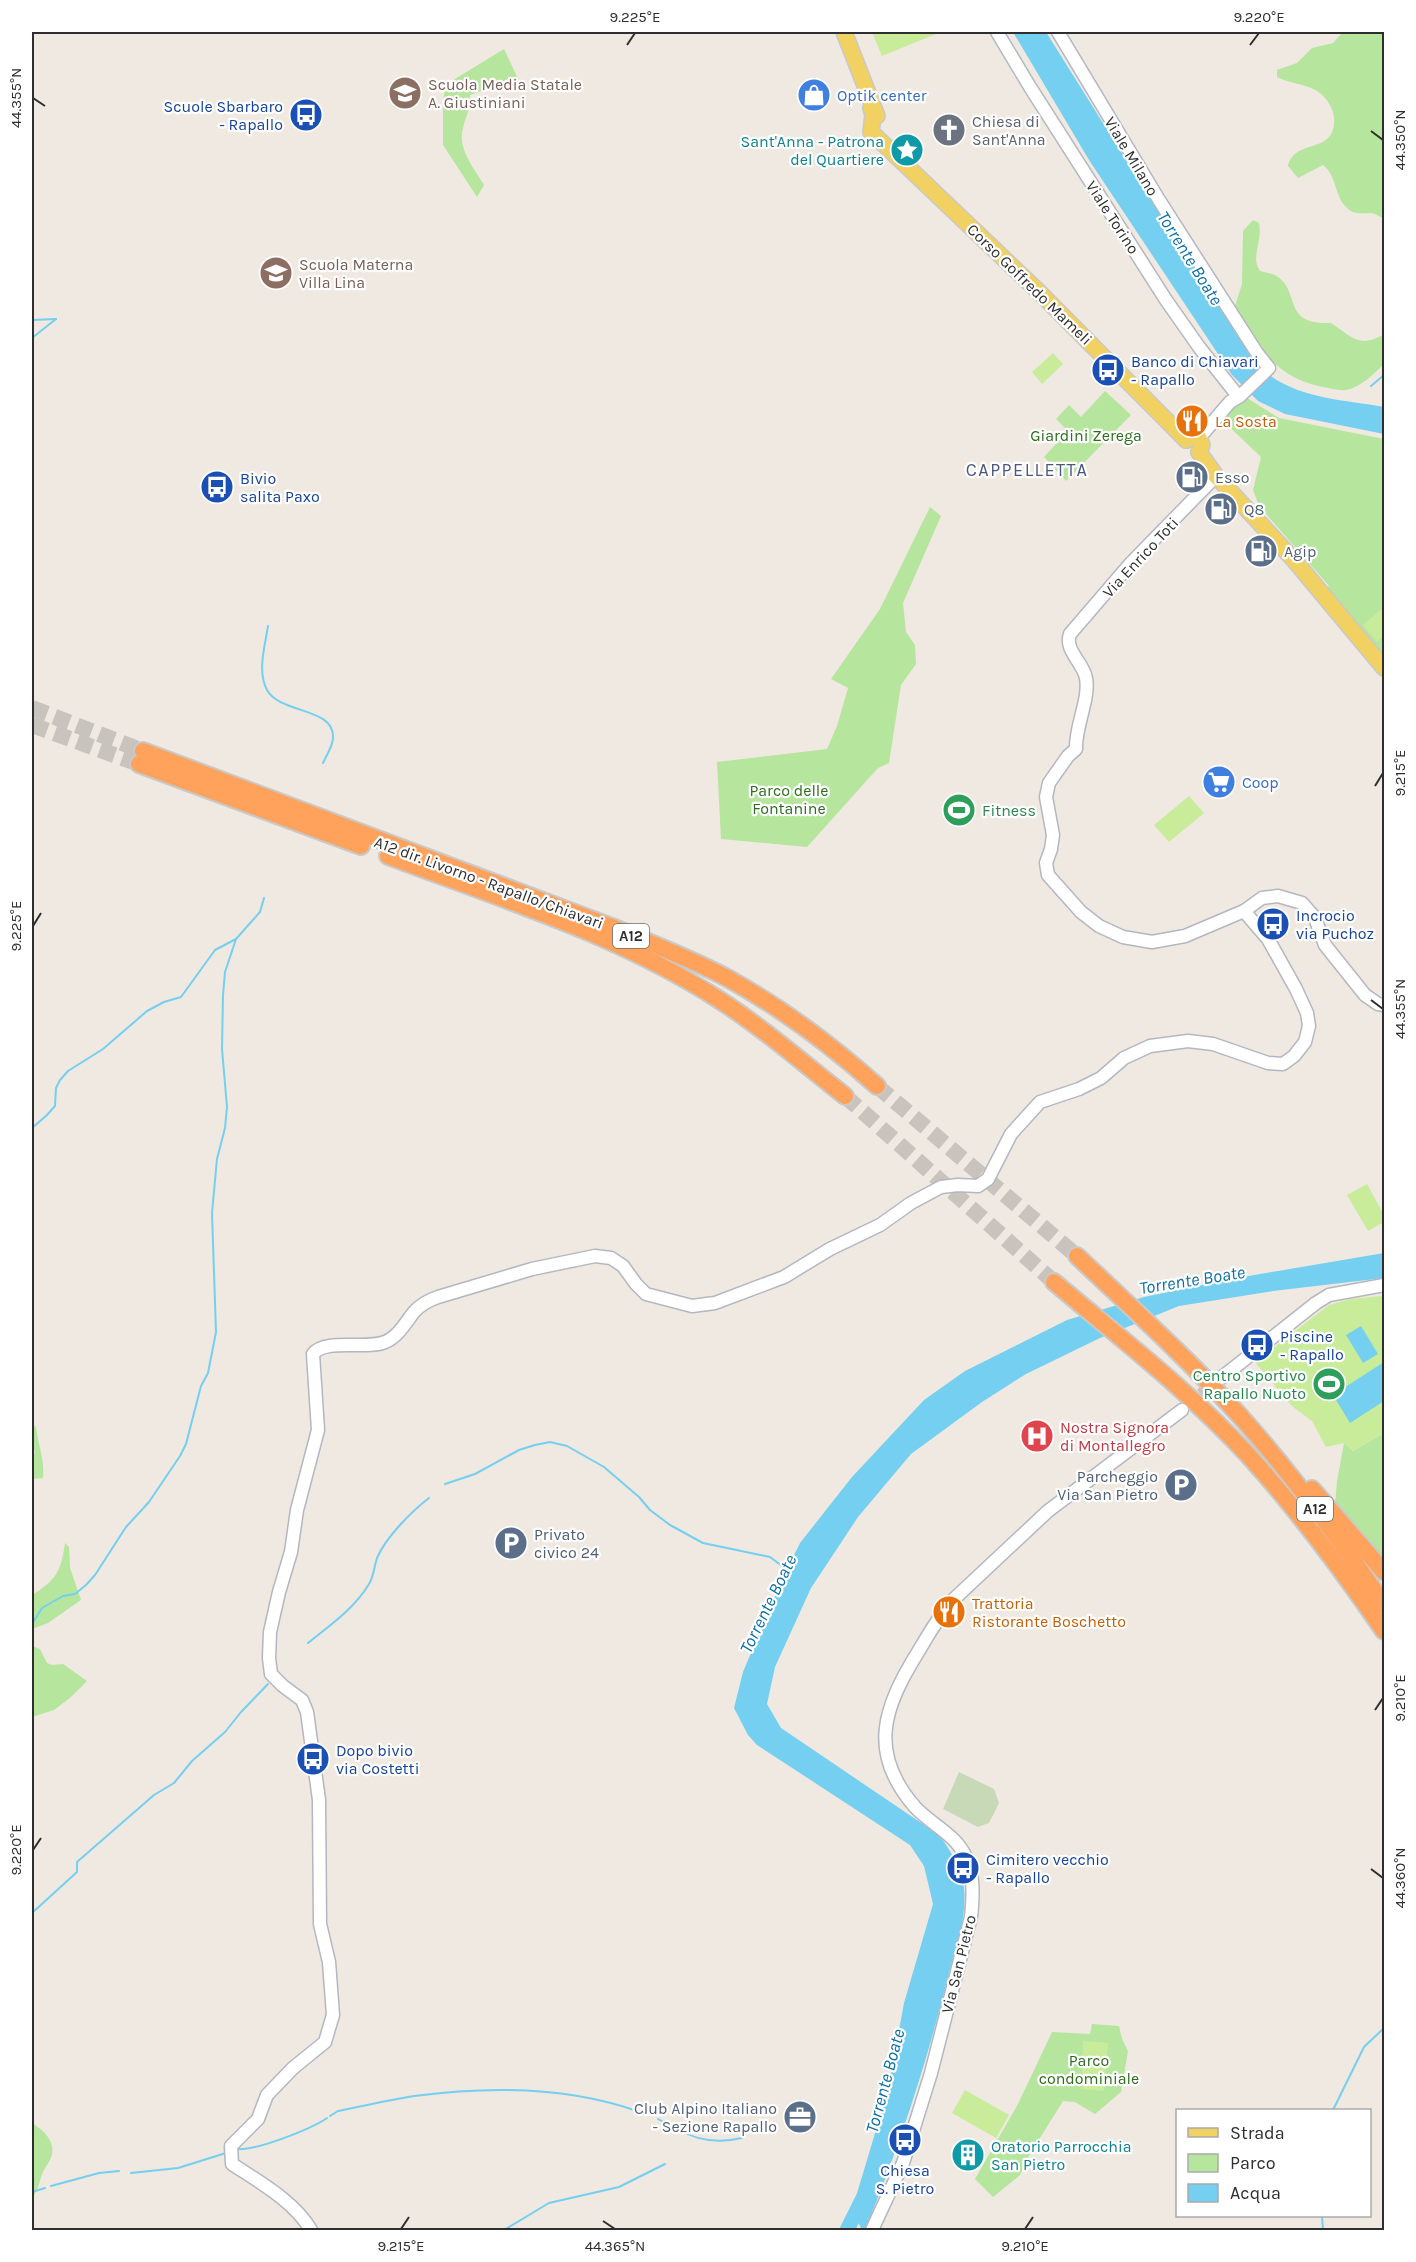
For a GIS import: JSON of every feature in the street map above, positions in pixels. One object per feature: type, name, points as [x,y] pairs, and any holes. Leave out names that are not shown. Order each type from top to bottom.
[{"type":"highway","name":"A12","points":[[141,758],[357,839],[639,955],[717,998],[763,1030],[845,1096]]},
{"type":"highway","name":"A12 dir. Livorno - Rapallo/Chiavari","points":[[357,839],[612,927],[728,978],[782,1010],[829,1044],[877,1086]]},
{"type":"highway","name":"A12","points":[[1077,1256],[1155,1330],[1240,1416],[1332,1530],[1384,1605]]},
{"type":"highway","name":"A12","points":[[1054,1282],[1125,1341],[1209,1416],[1248,1455],[1326,1547],[1384,1631]]},
{"type":"highway","points":[[1240,1416],[1258,1431],[1342,1522],[1384,1572]]},
{"type":"main road","points":[[844,32],[888,147]]},
{"type":"main road","name":"Corso Goffredo Mameli","points":[[872,104],[871,132],[1195,443],[1216,476],[1294,560],[1384,668]]},
{"type":"street","name":"Viale Torino","points":[[997,32],[1166,300],[1205,356],[1239,396]]},
{"type":"street","name":"Viale Milano","points":[[1058,32],[1158,200],[1269,368],[1239,396]]},
{"type":"street","points":[[1195,443],[1217,415],[1239,396]]},
{"type":"street","name":"Via Enrico Toti","points":[[1216,476],[1131,563],[1074,628],[1068,641],[1069,647],[1085,673],[1087,684],[1076,734],[1076,749],[1068,756],[1049,783],[1046,797],[1053,835],[1046,863],[1048,875],[1081,912],[1099,926],[1123,936],[1152,942],[1185,936],[1244,911]]},
{"type":"street","points":[[311,2230],[304,2218],[296,2211],[264,2185],[232,2164],[231,2146],[258,2120],[267,2095],[325,2042],[333,2015],[328,1962],[320,1924],[319,1800],[307,1712],[302,1700],[271,1674],[269,1658],[270,1632],[291,1552],[297,1510],[318,1430],[313,1354],[316,1349],[366,1346],[386,1342],[427,1301],[522,1272],[595,1256],[611,1258],[623,1266],[646,1294],[692,1306],[715,1303],[784,1277],[830,1249],[880,1225],[911,1203],[941,1187],[978,1186],[988,1179],[1011,1134],[1040,1102],[1094,1081],[1124,1058],[1150,1046],[1188,1041],[1213,1044],[1268,1063],[1283,1064],[1305,1042],[1309,1026],[1307,1013],[1296,989],[1268,939],[1244,911],[1262,898],[1278,896],[1302,903],[1315,918],[1325,945],[1365,995],[1378,1004],[1384,1005]]},
{"type":"street","points":[[1221,1378],[1329,1295],[1384,1285]]},
{"type":"street","name":"Via San Pietro","points":[[872,2230],[903,2163],[927,2084],[971,1917],[974,1893],[972,1872],[955,1841],[915,1807],[894,1774],[885,1746],[887,1713],[899,1682],[943,1611],[954,1599],[1048,1511],[1182,1410]]},
{"type":"green space","points":[[872,32],[941,32],[882,56]]},
{"type":"green space","points":[[1343,32],[1384,32],[1384,218],[1371,213],[1353,212],[1347,208],[1339,196],[1332,176],[1323,165],[1298,178],[1288,166],[1292,157],[1299,152],[1329,137],[1333,129],[1334,117],[1329,104],[1320,93],[1277,77],[1277,70],[1297,63],[1312,48],[1333,43]]},
{"type":"green space","points":[[504,49],[520,83],[503,83],[470,95],[469,109],[463,128],[464,150],[484,185],[477,197],[443,145],[445,85]]},
{"type":"green space","points":[[1253,220],[1259,223],[1260,230],[1256,255],[1257,266],[1260,271],[1276,276],[1285,284],[1299,314],[1305,319],[1331,323],[1351,337],[1362,341],[1369,341],[1384,334],[1384,364],[1372,376],[1346,390],[1323,387],[1293,377],[1281,369],[1262,350],[1237,314],[1235,306],[1242,284],[1243,231]]},
{"type":"green space","points":[[1053,353],[1063,364],[1042,384],[1032,372]]},
{"type":"green space","name":"Giardini Zerega","points":[[1105,391],[1131,415],[1066,481],[1044,457],[1068,431],[1056,419],[1069,405],[1081,417]]},
{"type":"green space","points":[[1247,398],[1279,418],[1384,439],[1384,658],[1327,588],[1329,586],[1259,506],[1253,490],[1261,457],[1220,418]]},
{"type":"green space","name":"Parco delle Fontanine","points":[[930,507],[941,516],[903,603],[906,632],[915,645],[916,664],[901,685],[889,763],[878,768],[807,847],[721,839],[717,762],[827,749],[837,726],[848,688],[831,679],[880,609]]},
{"type":"green space","points":[[1384,607],[1384,636],[1377,642],[1363,625]]},
{"type":"green space","points":[[1189,796],[1204,813],[1169,842],[1154,825]]},
{"type":"green space","points":[[1367,1184],[1384,1215],[1384,1222],[1368,1231],[1347,1195]]},
{"type":"green space","name":"Centro Sportivo Rapallo Nuoto","points":[[1381,1296],[1384,1298],[1384,1433],[1353,1451],[1344,1443],[1326,1447],[1312,1421],[1293,1407],[1255,1362],[1329,1305],[1351,1299]]},
{"type":"green space","points":[[32,1424],[36,1427],[43,1478],[32,1479],[35,1451],[32,1446]]},
{"type":"green space","points":[[1384,1433],[1384,1561],[1335,1505],[1344,1443],[1353,1451]]},
{"type":"green space","points":[[65,1543],[69,1547],[70,1568],[81,1600],[48,1623],[32,1629],[32,1595],[47,1585],[56,1574],[62,1561]]},
{"type":"green space","points":[[32,1646],[40,1649],[47,1663],[63,1664],[87,1681],[54,1710],[32,1717]]},
{"type":"green space","points":[[959,1772],[994,1789],[999,1803],[989,1823],[978,1827],[943,1809]]},
{"type":"green space","name":"Parco condominiale","points":[[1092,2024],[1119,2026],[1128,2051],[1121,2092],[1095,2114],[1075,2102],[1063,2101],[1030,2154],[1020,2175],[993,2197],[975,2179],[1018,2104],[1052,2032],[1090,2034]]},
{"type":"green space","points":[[1083,2041],[1108,2043],[1104,2091],[1081,2089]]},
{"type":"green space","points":[[965,2090],[1009,2115],[996,2138],[952,2113]]},
{"type":"green space","points":[[32,2123],[47,2136],[52,2144],[52,2154],[32,2198]]},
{"type":"water","points":[[1013,32],[1046,32],[1153,203],[1260,367],[1273,378],[1303,392],[1384,407],[1384,434],[1285,414],[1258,401],[1232,375],[1089,160]]},
{"type":"water","points":[[1384,1253],[1384,1278],[1273,1291],[1179,1306],[1100,1338],[1026,1374],[982,1402],[911,1454],[858,1517],[811,1588],[775,1667],[767,1704],[781,1728],[939,1835],[948,1847],[961,1874],[965,1898],[961,1929],[923,2069],[890,2166],[865,2230],[862,2230],[852,2210],[888,2090],[904,2003],[933,1904],[924,1866],[910,1845],[757,1745],[748,1735],[734,1708],[743,1672],[800,1543],[852,1477],[924,1400],[965,1371],[1067,1320],[1144,1297],[1231,1279]]},
{"type":"water","points":[[1361,1326],[1378,1354],[1363,1363],[1346,1335]]},
{"type":"water","points":[[1384,1362],[1384,1401],[1350,1423],[1333,1395]]},
{"type":"waterway","points":[[32,320],[56,319]]},
{"type":"waterway","points":[[32,338],[56,319]]},
{"type":"waterway","points":[[1371,386],[1384,375]]},
{"type":"waterway","points":[[268,626],[262,667],[264,683],[274,698],[316,716],[331,728],[333,741],[323,763]]},
{"type":"waterway","points":[[32,1128],[55,1106],[56,1088],[68,1071],[103,1049],[147,1011],[164,1002],[181,997],[215,950],[236,939],[260,912],[264,898]]},
{"type":"waterway","points":[[32,1624],[42,1608],[63,1596],[75,1594],[86,1585],[126,1527],[149,1502],[186,1444],[201,1386],[208,1373],[216,1332],[212,1213],[217,1159],[225,1128],[227,1107],[222,1049],[223,995],[225,972],[236,939]]},
{"type":"waterway","points":[[445,1484],[475,1474],[519,1450],[535,1445],[550,1442],[567,1446],[604,1467],[639,1497],[650,1510],[670,1525],[703,1543],[770,1557],[790,1572]]},
{"type":"waterway","points":[[308,1643],[357,1601],[371,1581],[381,1550],[407,1517],[429,1498]]},
{"type":"waterway","points":[[32,1913],[77,1872],[77,1862],[154,1795],[174,1783],[192,1761],[225,1732],[268,1684]]},
{"type":"waterway","points":[[1333,2109],[1364,2047],[1384,2028]]},
{"type":"waterway","points":[[330,2116],[338,2111],[414,2096],[499,2090],[528,2090],[585,2097],[640,2112]]},
{"type":"waterway","points":[[237,2149],[257,2147],[309,2128],[327,2118]]},
{"type":"waterway","points":[[658,2119],[698,2138],[718,2141],[742,2138]]},
{"type":"waterway","points":[[131,2173],[178,2168],[226,2153]]},
{"type":"waterway","points":[[504,2230],[549,2203],[619,2187],[665,2164]]},
{"type":"waterway","points":[[51,2186],[99,2173],[119,2171]]},
{"type":"waterway","points":[[32,2192],[45,2188]]},
{"type":"waterway","name":"Torrente Boate","points":[[847,2230],[863,2198]]},
{"type":"waterway","points":[[1322,2217],[1323,2230]]},
{"type":"tunnel","points":[[32,708],[143,751]]},
{"type":"tunnel","points":[[32,725],[139,764]]},
{"type":"tunnel","points":[[877,1086],[1077,1256]]},
{"type":"tunnel","points":[[845,1096],[1054,1282]]},
{"type":"tunnel","points":[[1187,1406],[1217,1381]]},
{"type":"place","name":"Scuola Media Statale A. Giustiniani","points":[[405,93]]},
{"type":"place","name":"Optik center","points":[[814,95]]},
{"type":"place","name":"Scuole Sbarbaro - Rapallo","points":[[306,115]]},
{"type":"place","name":"Chiesa di Sant'Anna","points":[[949,130]]},
{"type":"place","name":"Sant'Anna - Patrona del Quartiere","points":[[907,150]]},
{"type":"place","name":"Scuola Materna Villa Lina","points":[[276,273]]},
{"type":"place","name":"Banco di Chiavari - Rapallo","points":[[1108,370]]},
{"type":"place","name":"La Sosta","points":[[1192,421]]},
{"type":"place","name":"Esso","points":[[1192,477]]},
{"type":"place","name":"Bivio salita Paxo","points":[[217,487]]},
{"type":"place","name":"Q8","points":[[1221,509]]},
{"type":"place","name":"Agip","points":[[1261,551]]},
{"type":"place","name":"Coop","points":[[1219,782]]},
{"type":"place","name":"Fitness","points":[[959,810]]},
{"type":"place","name":"Incrocio via Puchoz","points":[[1273,924]]},
{"type":"place","name":"Piscine - Rapallo","points":[[1257,1345]]},
{"type":"place","name":"Centro Sportivo Rapallo Nuoto","points":[[1329,1384]]},
{"type":"place","name":"Nostra Signora di Montallegro","points":[[1037,1436]]},
{"type":"place","name":"Parcheggio Via San Pietro","points":[[1181,1485]]},
{"type":"place","name":"Privato civico 24","points":[[511,1543]]},
{"type":"place","name":"Trattoria Ristorante Boschetto","points":[[949,1612]]},
{"type":"place","name":"Dopo bivio via Costetti","points":[[313,1759]]},
{"type":"place","name":"Cimitero vecchio - Rapallo","points":[[963,1868]]},
{"type":"place","name":"Club Alpino Italiano - Sezione Rapallo","points":[[800,2117]]},
{"type":"place","name":"Chiesa S. Pietro","points":[[905,2140]]},
{"type":"place","name":"Oratorio Parrocchia San Pietro","points":[[968,2155]]},
{"type":"district","name":"CAPPELLETTA","points":[[1027,470]]}]
